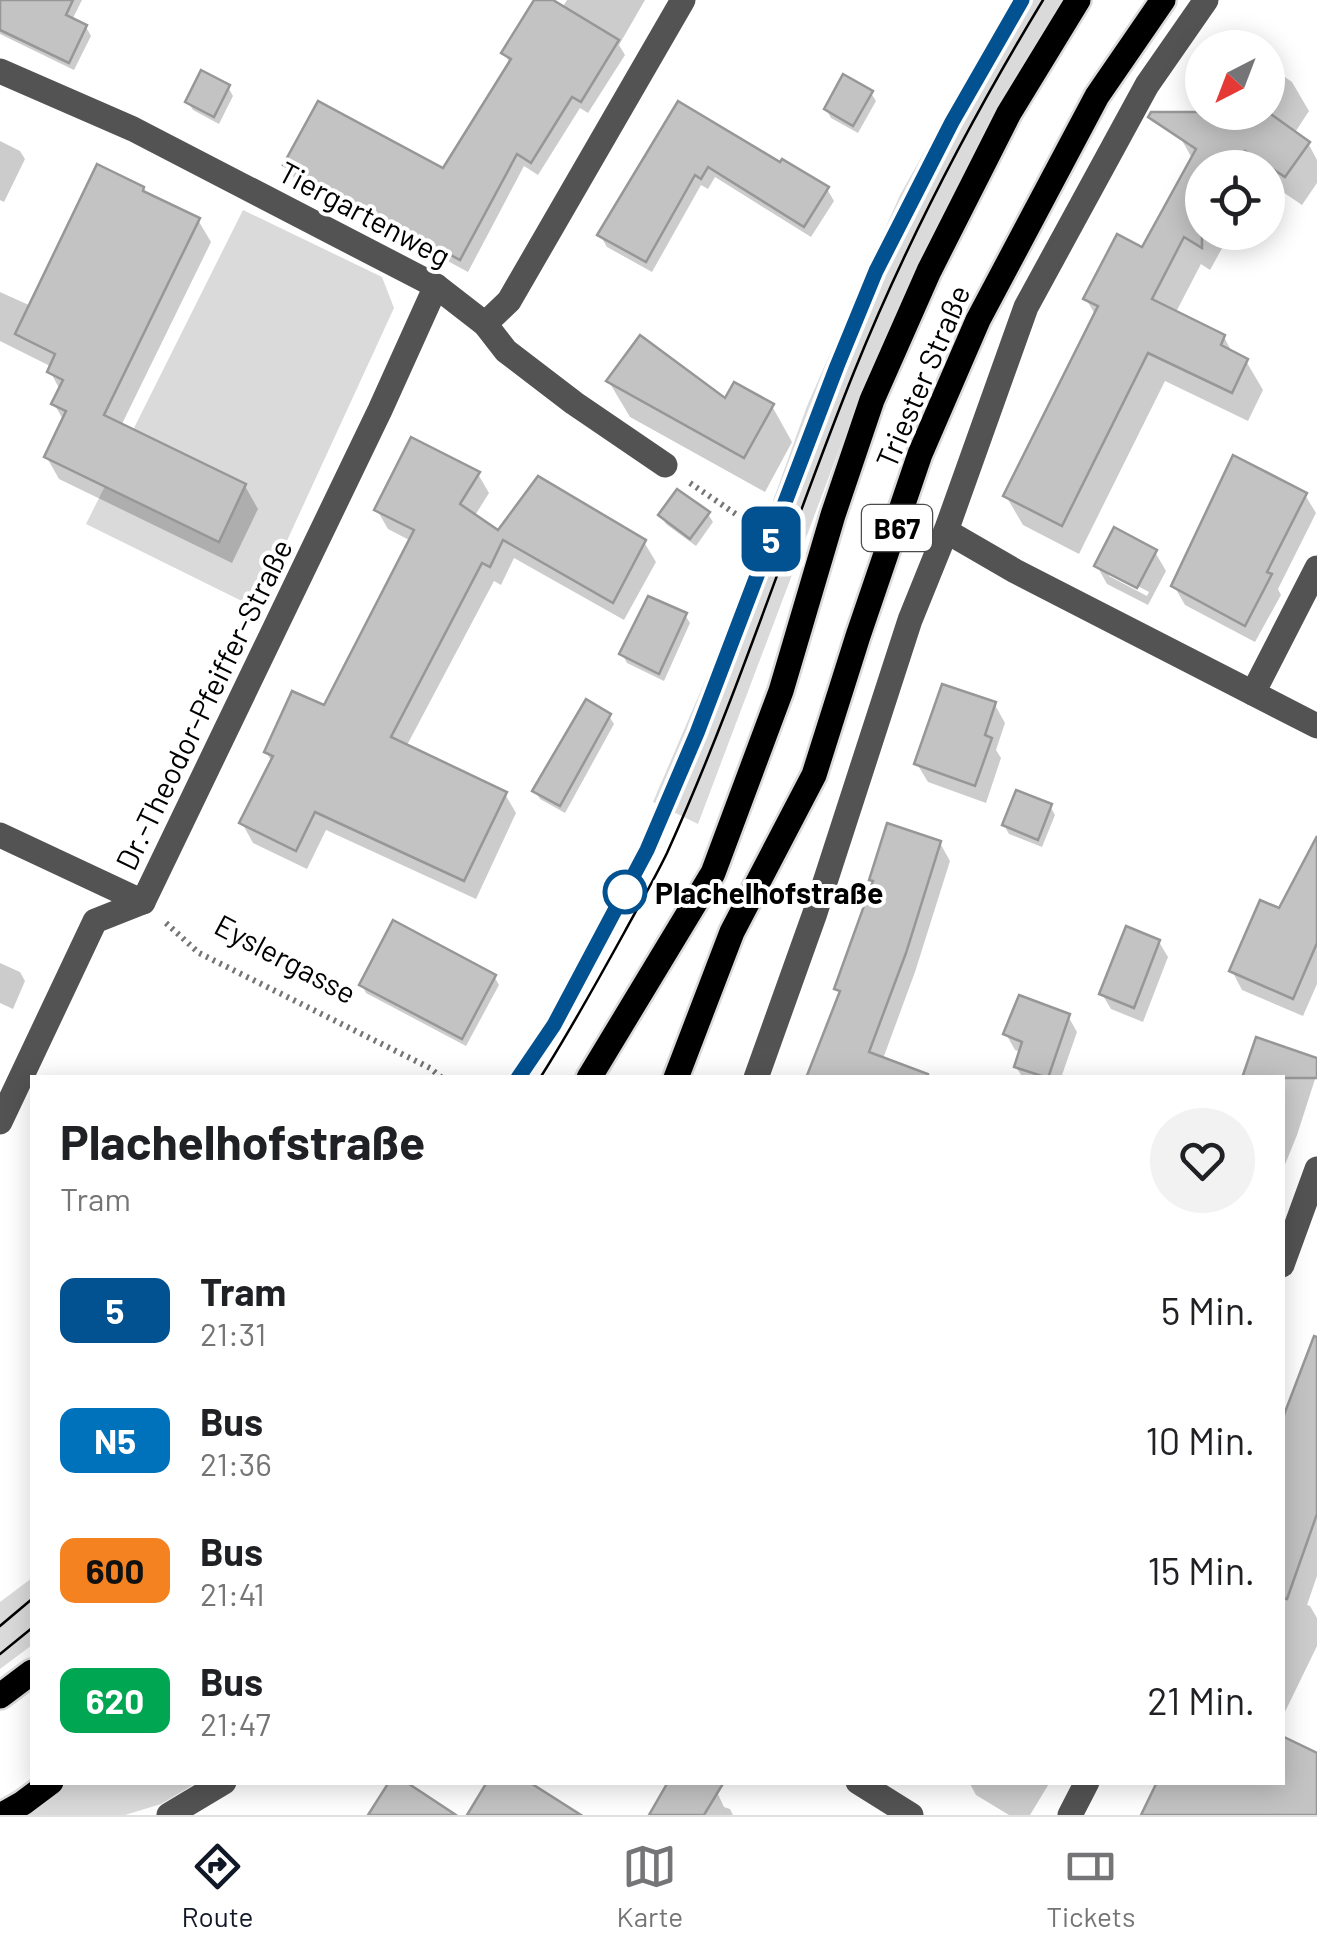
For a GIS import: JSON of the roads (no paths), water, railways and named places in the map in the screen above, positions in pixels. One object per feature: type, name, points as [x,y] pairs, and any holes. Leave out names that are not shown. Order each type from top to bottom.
[{"type":"main road","name":"Triester Straße","points":[[591,1075],[713,873],[781,691],[872,400],[929,271],[992,148],[1078,0]]},
{"type":"main road","name":"Triester Straße","points":[[677,1075],[732,932],[814,775],[920,454],[978,320],[1097,96],[1164,0]]},
{"type":"main road","points":[[0,1696],[30,1674]]},
{"type":"main road","points":[[2,1815],[47,1785]]},
{"type":"street","points":[[486,324],[510,301],[683,0]]},
{"type":"street","points":[[757,1075],[815,913],[910,620],[1026,307],[1147,85],[1206,0]]},
{"type":"street","name":"Tiergartenweg","points":[[0,72],[133,129],[436,286],[486,324],[506,351],[664,465]]},
{"type":"street","name":"Dr.-Theodor-Pfeiffer-Straße","points":[[0,1122],[95,921],[143,902],[436,286]]},
{"type":"street","points":[[946,531],[1015,571],[1317,726]]},
{"type":"street","points":[[1252,693],[1317,568]]},
{"type":"street","points":[[0,835],[143,902]]},
{"type":"street","points":[[1285,1256],[1317,1170]]},
{"type":"street","points":[[169,1815],[219,1785]]},
{"type":"street","points":[[863,1785],[911,1815]]},
{"type":"street","points":[[1070,1815],[1085,1785]]},
{"type":"tram line","points":[[520,1075],[565,1004],[649,846],[700,728],[814,426],[877,272],[922,179],[1022,0]]},
{"type":"tram line","name":"5","points":[[520,1075],[554,1025],[647,850],[697,733],[876,271],[984,62],[1022,0]]},
{"type":"tram line","points":[[542,1075],[667,853],[895,276],[990,90],[1043,0]]},
{"type":"tram line","points":[[0,1626],[30,1601]]},
{"type":"tram line","points":[[0,1654],[30,1630]]},
{"type":"place","name":"Plachelhofstraße","points":[[625,892]]}]
